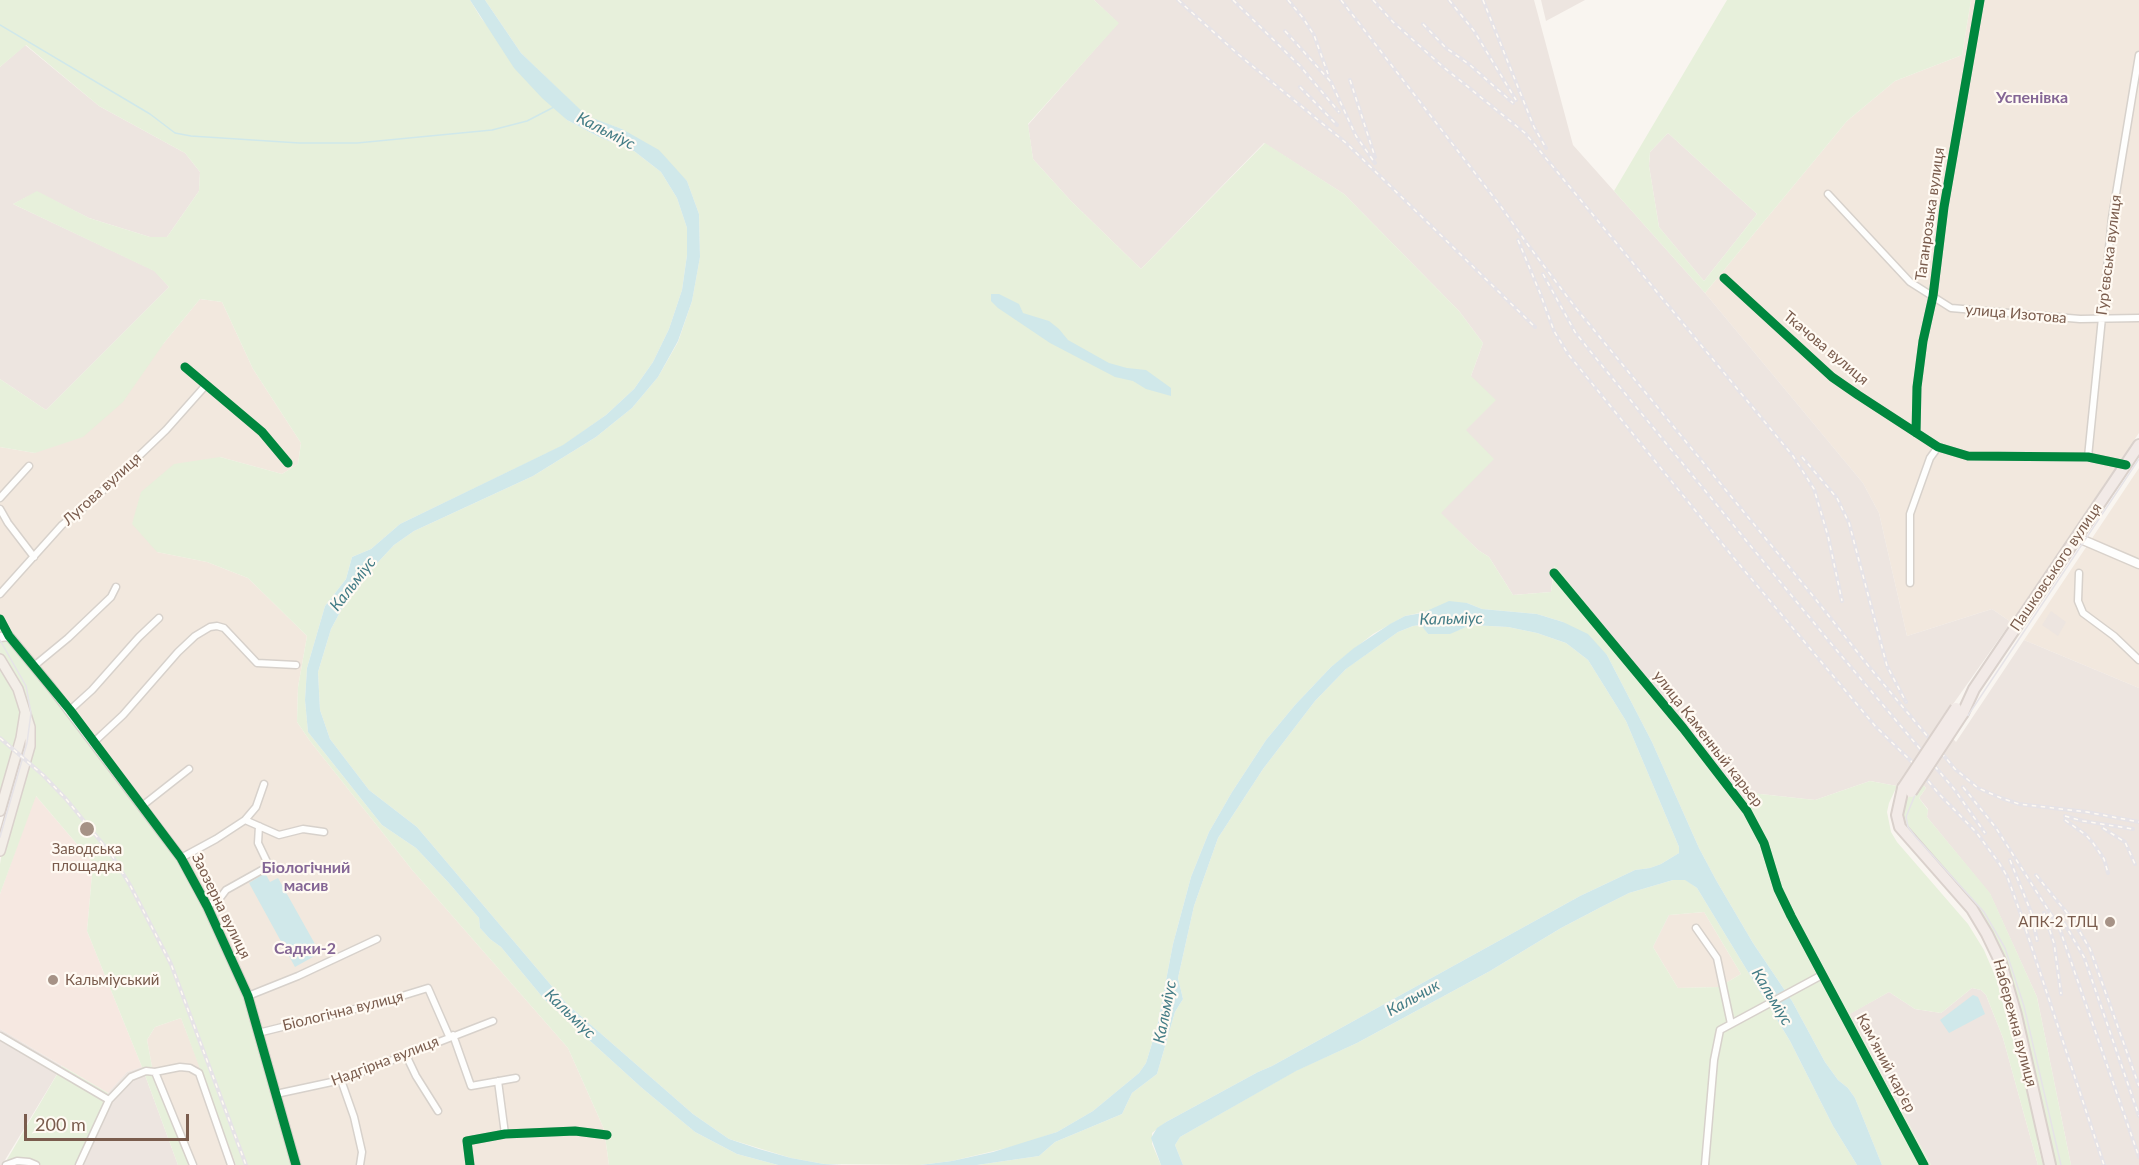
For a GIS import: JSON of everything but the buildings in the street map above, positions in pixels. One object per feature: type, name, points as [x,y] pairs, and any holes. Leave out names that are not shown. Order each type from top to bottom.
[{"type":"highway","name":"Пашковського вулиця","points":[[1899,806],[1959,711],[2139,445]]},
{"type":"highway","name":"Набережна вулиця","points":[[1899,806],[1898,820],[1904,834],[1972,909],[1997,954],[2016,1015],[2050,1165]]},
{"type":"main road","points":[[0,659],[18,689],[30,727],[30,746],[0,851]]},
{"type":"main road","points":[[0,810],[21,738],[25,711]]},
{"type":"street","name":"Таганрозька вулиця","points":[[1916,433],[1920,364],[1933,296],[1944,207],[1980,0]]},
{"type":"street","name":"Гур’євська вулиця","points":[[2088,457],[2112,218],[2139,55]]},
{"type":"street","name":"улица Изотова","points":[[1828,194],[1910,282],[1945,305],[1957,309],[2080,319],[2139,318]]},
{"type":"street","name":"Ткачова вулиця","points":[[1724,278],[1832,377],[1938,447],[1952,453],[1984,458],[2088,457],[2126,465]]},
{"type":"street","points":[[185,367],[262,432],[288,463]]},
{"type":"street","name":"Лугова вулиця","points":[[0,594],[63,525],[166,430],[206,385]]},
{"type":"street","points":[[1910,583],[1908,525],[1910,514],[1930,458],[1938,447]]},
{"type":"street","points":[[0,498],[29,466]]},
{"type":"street","points":[[0,509],[8,524],[34,557]]},
{"type":"street","points":[[2076,537],[2139,564]]},
{"type":"street","name":"улица Каменный карьер","points":[[1554,573],[1683,728],[1747,811],[1764,843],[1778,890],[1822,975]]},
{"type":"street","points":[[2079,573],[2078,601],[2083,613],[2114,636],[2139,660]]},
{"type":"street","points":[[34,666],[103,606],[116,587]]},
{"type":"street","points":[[70,710],[92,690],[159,618]]},
{"type":"street","name":"Заозерна вулиця","points":[[0,619],[5,637],[34,666],[70,710],[181,858],[207,906],[248,996],[296,1165]]},
{"type":"street","points":[[94,742],[123,715],[178,652],[195,636],[210,627],[224,628],[257,663],[296,665]]},
{"type":"street","points":[[142,806],[189,770]]},
{"type":"street","points":[[181,858],[245,820],[256,807],[264,784]]},
{"type":"street","points":[[245,820],[279,835],[303,830],[324,832]]},
{"type":"street","points":[[207,906],[220,898],[226,890],[269,866],[258,843],[259,826]]},
{"type":"street","points":[[1696,928],[1717,958],[1731,1024]]},
{"type":"street","points":[[248,996],[298,976],[376,939]]},
{"type":"street","points":[[1705,1165],[1714,1060],[1720,1030],[1822,975]]},
{"type":"street","name":"Кам'яний кар'єр","points":[[1822,975],[1924,1165]]},
{"type":"street","name":"Біологічна вулиця","points":[[258,1033],[428,988],[451,1036]]},
{"type":"street","name":"Надгірна вулиця","points":[[276,1094],[341,1080],[493,1021]]},
{"type":"street","points":[[0,1036],[109,1100]]},
{"type":"street","points":[[451,1036],[471,1086],[516,1078]]},
{"type":"street","points":[[406,1055],[438,1111]]},
{"type":"street","points":[[79,1165],[109,1100],[130,1077],[146,1071],[155,1072],[180,1067],[190,1068],[199,1073],[231,1165]]},
{"type":"street","points":[[155,1072],[193,1165]]},
{"type":"street","points":[[341,1080],[360,1143],[362,1152],[360,1165]]},
{"type":"street","points":[[498,1081],[505,1134]]},
{"type":"street","points":[[470,1165],[467,1141],[505,1134],[575,1131],[607,1135]]},
{"type":"street","points":[[6,1165],[17,1161],[36,1165]]},
{"type":"shaded area","points":[[1094,0],[1534,0],[1573,145],[1705,293],[1863,483],[1879,513],[1907,636],[1992,609],[2011,622],[1939,724],[1956,742],[2024,640],[2139,688],[2139,1165],[2071,1165],[2037,997],[1990,894],[1927,817],[1928,809],[1919,798],[1926,788],[1908,771],[1897,786],[1870,781],[1815,800],[1751,793],[1743,800],[1554,566],[1551,592],[1513,595],[1489,557],[1478,550],[1440,513],[1466,430],[1471,376],[1483,343],[1459,311],[1344,194],[1264,143],[1141,269],[1071,201],[1033,159],[1028,125],[1118,23]]},
{"type":"shaded area","points":[[1541,0],[1585,0],[1546,21]]},
{"type":"shaded area","points":[[1971,0],[2139,0],[2139,433],[2011,622],[1992,609],[1907,636],[1879,513],[1863,483],[1705,293],[1847,121],[1895,81],[1962,55]]},
{"type":"shaded area","points":[[25,45],[99,106],[185,153],[200,172],[199,191],[167,237],[150,237],[89,218],[37,192],[13,204],[155,271],[169,287],[46,410],[0,379],[0,67]]},
{"type":"shaded area","points":[[1668,133],[1757,214],[1704,281],[1659,227],[1649,166],[1650,152]]},
{"type":"shaded area","points":[[200,299],[222,302],[253,369],[301,443],[298,464],[282,474],[220,457],[157,552],[207,562],[248,578],[307,636],[298,687],[297,722],[413,871],[568,1048],[604,1129],[609,1165],[296,1165],[0,619],[0,447],[35,453],[164,343]]},
{"type":"shaded area","points":[[2139,468],[2139,688],[2024,640]]},
{"type":"shaded area","points":[[2051,611],[2066,622],[2058,636],[2042,625]]},
{"type":"shaded area","name":"Кальміуський","points":[[35,795],[93,863],[87,931],[142,1067],[127,1072],[108,1093],[0,1029],[0,894]]},
{"type":"shaded area","points":[[1704,912],[1741,974],[1719,987],[1678,988],[1653,947],[1669,915]]},
{"type":"shaded area","points":[[1972,988],[1981,990],[1986,995],[2003,1038],[2038,1165],[1931,1165],[1849,1014],[1889,992],[1915,1009],[1941,1013]]},
{"type":"shaded area","points":[[181,1018],[236,1165],[192,1165],[153,1072],[147,1040],[155,1027]]},
{"type":"shaded area","points":[[0,1029],[62,1066],[2,1165],[0,1165]]},
{"type":"shaded area","points":[[142,1067],[178,1165],[81,1165],[76,1163],[108,1093],[127,1072]]},
{"type":"green space","points":[[0,0],[470,0],[481,18],[567,120],[599,137],[634,151],[661,172],[677,198],[687,228],[687,255],[682,290],[669,329],[653,362],[634,389],[606,415],[564,445],[400,524],[371,549],[352,557],[346,579],[325,606],[307,668],[305,700],[308,732],[382,825],[416,848],[448,882],[479,918],[480,928],[501,947],[544,999],[642,1088],[695,1132],[737,1154],[778,1165],[609,1165],[604,1129],[568,1048],[413,871],[297,722],[298,687],[307,636],[248,578],[207,562],[157,552],[132,524],[141,492],[174,464],[220,457],[282,474],[298,464],[301,443],[253,369],[222,302],[200,299],[164,343],[123,402],[83,437],[35,453],[0,447],[0,379],[46,410],[169,287],[154,271],[13,204],[37,191],[89,218],[150,237],[167,237],[199,191],[200,172],[185,153],[99,106],[26,45],[0,67]]},
{"type":"green space","points":[[485,0],[1094,0],[1119,23],[1028,124],[1033,159],[1071,201],[1141,269],[1265,143],[1344,194],[1459,311],[1483,343],[1471,376],[1496,400],[1466,430],[1494,459],[1441,513],[1478,550],[1489,557],[1513,595],[1551,592],[1555,565],[1743,799],[1751,793],[1815,800],[1870,781],[1897,786],[1887,812],[1891,832],[1897,842],[1968,924],[1984,950],[1996,978],[2037,1128],[2037,1141],[2043,1165],[2038,1165],[2003,1038],[1986,995],[1981,990],[1972,988],[1941,1013],[1915,1009],[1889,992],[1850,1014],[1931,1165],[1882,1165],[1855,1098],[1825,1062],[1792,1001],[1753,943],[1716,880],[1699,848],[1652,742],[1607,655],[1563,622],[1537,614],[1482,609],[1467,603],[1405,616],[1373,634],[1331,667],[1266,740],[1209,832],[1191,877],[1173,944],[1157,1027],[1146,1063],[1139,1073],[1093,1111],[1057,1132],[1019,1145],[952,1161],[920,1165],[824,1164],[791,1158],[729,1139],[693,1114],[567,1004],[417,827],[369,790],[330,739],[320,710],[318,672],[331,629],[346,601],[368,573],[394,545],[414,531],[533,476],[596,437],[632,408],[658,377],[678,342],[692,301],[700,257],[699,214],[687,181],[622,129],[587,117],[521,53]]},
{"type":"green space","points":[[1727,0],[1971,0],[1962,55],[1895,81],[1847,121],[1705,293],[1614,191]],"holes":[[[1668,133],[1757,214],[1704,281],[1659,227],[1649,166],[1650,152]]]},
{"type":"green space","points":[[0,619],[181,858],[248,996],[296,1165],[236,1165],[181,1018],[155,1027],[147,1040],[153,1072],[192,1165],[178,1165],[142,1067],[87,931],[93,863],[36,796],[0,894],[2,852],[32,747],[25,707],[0,657]]},
{"type":"green space","points":[[1422,625],[1428,634],[1459,630],[1471,625],[1508,627],[1537,633],[1566,643],[1588,660],[1626,721],[1679,847],[1679,853],[1661,864],[1635,870],[1580,896],[1166,1122],[1152,1133],[1152,1144],[1161,1165],[977,1165],[1039,1156],[1055,1142],[1122,1114],[1132,1093],[1157,1074],[1175,1012],[1183,999],[1178,978],[1194,906],[1218,838],[1263,769],[1315,701],[1347,668],[1398,632]]},
{"type":"green space","points":[[0,665],[18,699],[22,714],[21,727],[0,802]]},
{"type":"green space","points":[[1919,781],[1926,788],[1919,798],[1928,810],[1927,817],[1990,893],[2037,997],[2071,1165],[2056,1165],[2012,984],[2000,954],[1903,826],[1902,807]]},
{"type":"green space","points":[[1673,880],[1686,880],[1697,888],[1790,1041],[1833,1126],[1857,1165],[1183,1165],[1175,1145],[1180,1137],[1295,1071],[1357,1043],[1490,971],[1561,928],[1629,893]],"holes":[[[1704,912],[1741,974],[1719,987],[1678,988],[1653,947],[1669,915]]]},
{"type":"green space","points":[[62,1066],[108,1093],[77,1162],[81,1165],[41,1165],[29,1160],[5,1163]]},
{"type":"water","name":"Кальміус","points":[[470,0],[485,0],[521,53],[587,116],[622,129],[659,150],[687,181],[699,214],[700,257],[692,301],[678,341],[658,377],[632,408],[596,437],[533,476],[414,531],[394,545],[368,573],[346,601],[331,629],[318,672],[320,710],[330,739],[369,790],[417,827],[567,1004],[693,1114],[729,1139],[791,1158],[842,1165],[778,1165],[737,1154],[695,1132],[642,1088],[544,999],[501,947],[480,928],[479,918],[448,882],[416,848],[382,825],[308,732],[305,700],[307,668],[325,606],[346,579],[352,557],[371,549],[400,524],[563,445],[606,415],[634,389],[653,362],[669,329],[682,290],[687,255],[687,228],[677,198],[661,172],[634,151],[599,137],[567,120],[542,98],[514,68]]},
{"type":"water","points":[[991,294],[999,294],[1019,304],[1023,313],[1049,321],[1068,340],[1109,363],[1146,370],[1171,388],[1171,396],[1146,389],[1133,381],[1115,377],[1050,343],[998,308],[991,301]]},
{"type":"water","points":[[1449,601],[1467,603],[1482,609],[1537,614],[1563,622],[1588,634],[1607,655],[1652,742],[1699,848],[1716,880],[1753,943],[1792,1001],[1825,1062],[1855,1098],[1882,1165],[1857,1165],[1833,1126],[1790,1041],[1697,888],[1685,880],[1673,880],[1629,893],[1605,905],[1357,1043],[1296,1071],[1180,1137],[1175,1145],[1183,1165],[1161,1165],[1151,1138],[1157,1128],[1166,1122],[1580,896],[1635,870],[1661,864],[1679,853],[1679,847],[1626,721],[1588,660],[1566,643],[1537,633],[1508,627],[1471,625],[1450,634],[1428,634],[1421,625],[1398,632],[1346,669],[1315,701],[1263,769],[1218,838],[1194,906],[1178,978],[1183,999],[1175,1012],[1157,1074],[1132,1093],[1122,1114],[1055,1142],[1039,1156],[977,1165],[920,1165],[993,1152],[1057,1132],[1093,1111],[1139,1073],[1146,1063],[1157,1027],[1173,944],[1191,877],[1209,832],[1266,740],[1331,667],[1354,648],[1405,616],[1422,613]]},
{"type":"water","points":[[265,873],[270,882],[278,878],[320,953],[295,967],[249,883]]},
{"type":"water","points":[[1973,995],[1978,997],[1985,1014],[1949,1033],[1940,1020]]},
{"type":"waterway","points":[[0,25],[150,114],[175,133],[191,136],[299,143],[357,143],[492,130],[527,121],[554,107]]},
{"type":"tram line","points":[[2061,1165],[2024,1006],[2005,948],[1984,912],[1915,836],[1908,827],[1906,817],[1915,795],[2139,459]]},
{"type":"tram line","points":[[0,640],[26,686],[31,713],[27,743],[0,837]]},
{"type":"railway","points":[[1178,0],[1239,55],[1346,143],[1535,327]]},
{"type":"railway","points":[[1233,0],[1300,66],[1339,112]]},
{"type":"railway","points":[[1288,0],[1314,35],[1328,74]]},
{"type":"railway","points":[[1341,0],[1502,208],[1575,307],[1955,769],[1978,788],[2019,804],[2087,812],[2139,822]]},
{"type":"railway","points":[[1373,0],[1393,22],[1442,66],[1525,133],[1793,456],[1814,489],[1828,536],[1842,601]]},
{"type":"railway","points":[[1449,0],[1474,31],[1516,100]]},
{"type":"railway","points":[[1483,0],[1534,127],[1546,148]]},
{"type":"railway","points":[[1423,24],[1446,48],[1470,65],[1513,103]]},
{"type":"railway","points":[[1285,31],[1331,82],[1356,136],[1375,163]]},
{"type":"railway","points":[[1350,80],[1375,157]]},
{"type":"railway","points":[[1300,87],[1337,125]]},
{"type":"railway","points":[[1518,240],[1554,331],[1568,354],[1733,557],[1876,727],[1911,761],[1976,832],[1999,863],[2007,876],[2020,912],[2104,1165]]},
{"type":"railway","points":[[1543,274],[1575,332],[1590,351],[1954,789],[1985,833]]},
{"type":"railway","points":[[1802,457],[1837,498],[1849,523],[1887,666],[1906,702]]},
{"type":"railway","points":[[0,738],[43,775],[66,799],[111,854],[130,885],[171,964],[246,1165]]},
{"type":"railway","points":[[1963,787],[1996,828],[2059,927],[2139,1157]]},
{"type":"railway","points":[[2065,816],[2133,829]]},
{"type":"railway","points":[[2065,820],[2093,843],[2104,859],[2108,873]]},
{"type":"railway","points":[[2103,828],[2125,842],[2135,864]]},
{"type":"railway","points":[[2010,860],[2031,912],[2037,940]]},
{"type":"railway","points":[[2036,875],[2072,919],[2090,949],[2139,1086]]},
{"type":"railway","points":[[2044,913],[2054,943],[2061,994]]},
{"type":"railway","points":[[2064,923],[2084,957],[2139,1116]]},
{"type":"cycle path","points":[[1916,433],[1917,387],[1923,341],[1933,296],[1944,207],[1980,0]]},
{"type":"cycle path","points":[[1724,278],[1832,377],[1938,447],[1968,456],[2088,457],[2126,465]]},
{"type":"cycle path","points":[[185,367],[262,432],[288,463]]},
{"type":"cycle path","points":[[1554,573],[1683,728],[1747,811],[1764,843],[1778,889],[1791,916],[1924,1165]]},
{"type":"cycle path","points":[[0,619],[9,636],[70,710],[181,858],[207,906],[248,996],[296,1165]]},
{"type":"cycle path","points":[[470,1165],[467,1141],[505,1134],[575,1131],[607,1135]]},
{"type":"place","name":"Заводська площадка","points":[[87,829]]},
{"type":"place","name":"АПК-2 ТЛЦ","points":[[2110,922]]},
{"type":"place","name":"Кальміуський","points":[[53,980]]},
{"type":"district","name":"Успенівка","points":[[2032,98]]},
{"type":"district","name":"Біологічний масив","points":[[306,877]]},
{"type":"district","name":"Садки-2","points":[[305,949]]},
{"type":"water label","name":"Кальчик","points":[[1413,998]]}]
